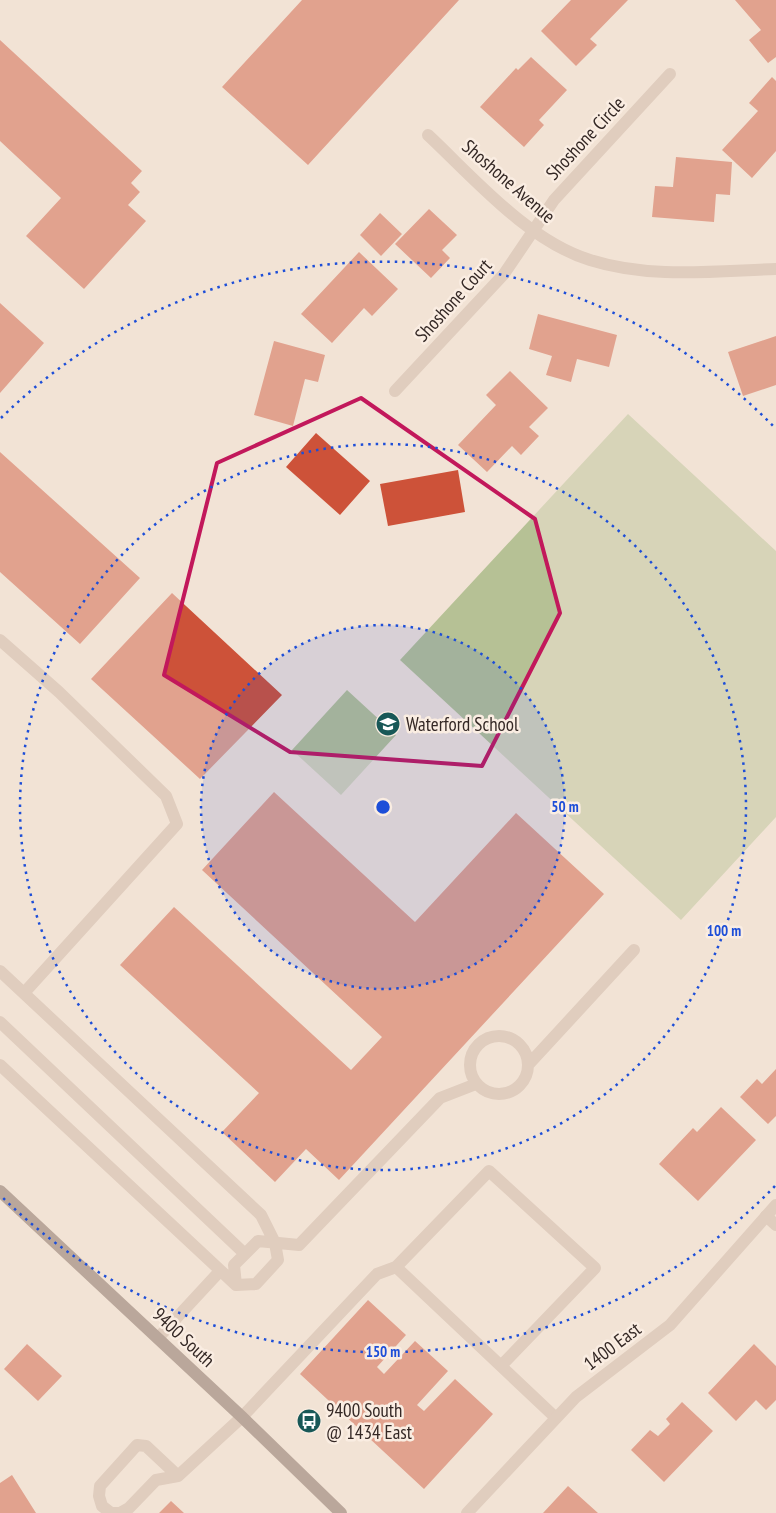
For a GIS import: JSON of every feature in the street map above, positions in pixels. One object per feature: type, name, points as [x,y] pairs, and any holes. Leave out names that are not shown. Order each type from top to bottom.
[{"type":"main road","name":"9400 South","points":[[0,1191],[242,1417],[341,1513]]},
{"type":"street","name":"Shoshone Circle","points":[[534,231],[554,200],[670,74]]},
{"type":"street","name":"Shoshone Avenue","points":[[428,135],[489,193],[534,231],[589,260],[641,271],[679,272],[776,269]]},
{"type":"street","name":"Shoshone Court","points":[[395,392],[504,274],[534,231]]},
{"type":"street","points":[[0,640],[60,692],[166,796],[177,824],[24,993]]},
{"type":"street","points":[[529,1064],[522,1046],[515,1040],[495,1036],[485,1039],[472,1054],[470,1069],[476,1084],[491,1094],[510,1093],[524,1082],[529,1064],[634,950]]},
{"type":"street","points":[[0,971],[261,1215],[275,1243],[278,1260],[256,1284],[236,1285],[0,1065]]},
{"type":"street","points":[[0,1022],[245,1254]]},
{"type":"street","points":[[236,1285],[234,1265],[258,1241],[299,1245],[440,1098],[476,1084]]},
{"type":"street","points":[[178,1476],[146,1446],[137,1445],[100,1486],[99,1496],[102,1506],[111,1513],[120,1513],[129,1508],[156,1480],[178,1476],[242,1417],[376,1274],[396,1267],[490,1171],[595,1268],[501,1366]]},
{"type":"street","name":"1400 East","points":[[467,1513],[556,1418],[599,1378],[632,1356],[670,1325],[776,1205]]},
{"type":"street","points":[[766,1216],[776,1225]]},
{"type":"street","points":[[396,1267],[556,1418]]},
{"type":"street","points":[[158,1338],[220,1271]]},
{"type":"highlighted area","points":[[361,398],[535,519],[560,613],[482,766],[290,752],[164,675],[217,463]]},
{"type":"green space","points":[[628,414],[776,551],[776,817],[681,920],[400,660]]},
{"type":"green space","points":[[347,690],[396,735],[341,795],[292,750]]},
{"type":"building","points":[[302,0],[459,0],[308,165],[222,87]]},
{"type":"building","points":[[571,0],[628,0],[590,39],[597,45],[576,66],[541,31]]},
{"type":"building","points":[[735,0],[776,0],[776,57],[768,63],[749,40],[761,30]]},
{"type":"building","points":[[0,40],[142,171],[131,183],[140,192],[128,205],[146,221],[84,289],[26,236],[61,198],[0,141]]},
{"type":"building","points":[[531,57],[567,90],[539,120],[544,125],[524,147],[480,107],[516,68],[518,70]]},
{"type":"building","points":[[772,77],[776,81],[776,151],[752,178],[722,150],[758,111],[749,103]]},
{"type":"building","points":[[676,157],[732,162],[730,195],[716,194],[714,222],[652,217],[655,186],[673,187]]},
{"type":"building","points":[[429,209],[457,235],[442,250],[450,258],[431,278],[395,244]]},
{"type":"building","points":[[380,213],[402,234],[381,256],[360,235]]},
{"type":"building","points":[[359,252],[398,289],[372,316],[364,308],[332,343],[301,314]]},
{"type":"building","points":[[0,303],[44,343],[0,393]]},
{"type":"building","points":[[538,314],[617,335],[609,367],[577,359],[571,382],[546,375],[552,356],[529,349]]},
{"type":"building","points":[[776,336],[776,385],[743,396],[728,352]]},
{"type":"building","points":[[274,341],[325,355],[318,382],[305,379],[293,426],[254,415]]},
{"type":"building","points":[[510,371],[548,408],[529,427],[539,436],[521,455],[512,446],[487,472],[458,445],[496,405],[486,395]]},
{"type":"building","points":[[316,433],[370,481],[340,515],[286,467]]},
{"type":"building","points":[[0,452],[140,578],[80,644],[0,572]]},
{"type":"building","points":[[458,470],[465,512],[388,526],[380,484]]},
{"type":"building","points":[[172,593],[282,695],[200,779],[91,679]]},
{"type":"building","points":[[274,792],[415,922],[516,813],[604,894],[339,1180],[306,1149],[275,1182],[222,1132],[259,1093],[120,965],[174,907],[351,1070],[382,1037],[202,870]]},
{"type":"building","points":[[776,1069],[776,1116],[768,1124],[740,1097],[757,1079],[762,1084]]},
{"type":"building","points":[[721,1107],[756,1140],[698,1201],[659,1164],[693,1128],[697,1132]]},
{"type":"building","points":[[368,1300],[406,1335],[377,1367],[384,1374],[415,1341],[448,1371],[417,1405],[424,1411],[455,1379],[493,1414],[424,1489],[300,1374]]},
{"type":"building","points":[[27,1344],[62,1376],[38,1401],[4,1369]]},
{"type":"building","points":[[754,1344],[776,1366],[776,1400],[766,1410],[756,1400],[736,1421],[708,1393]]},
{"type":"building","points":[[682,1402],[713,1431],[664,1482],[631,1450],[650,1430],[658,1436],[670,1424],[666,1419]]},
{"type":"building","points":[[12,1475],[36,1513],[0,1513],[0,1483]]},
{"type":"building","points":[[568,1486],[598,1513],[543,1513]]},
{"type":"building","points":[[171,1501],[184,1513],[159,1513]]},
{"type":"place","name":"Waterford School","points":[[388,724]]},
{"type":"place","name":"9400 South @ 1434 East","points":[[309,1421]]}]
